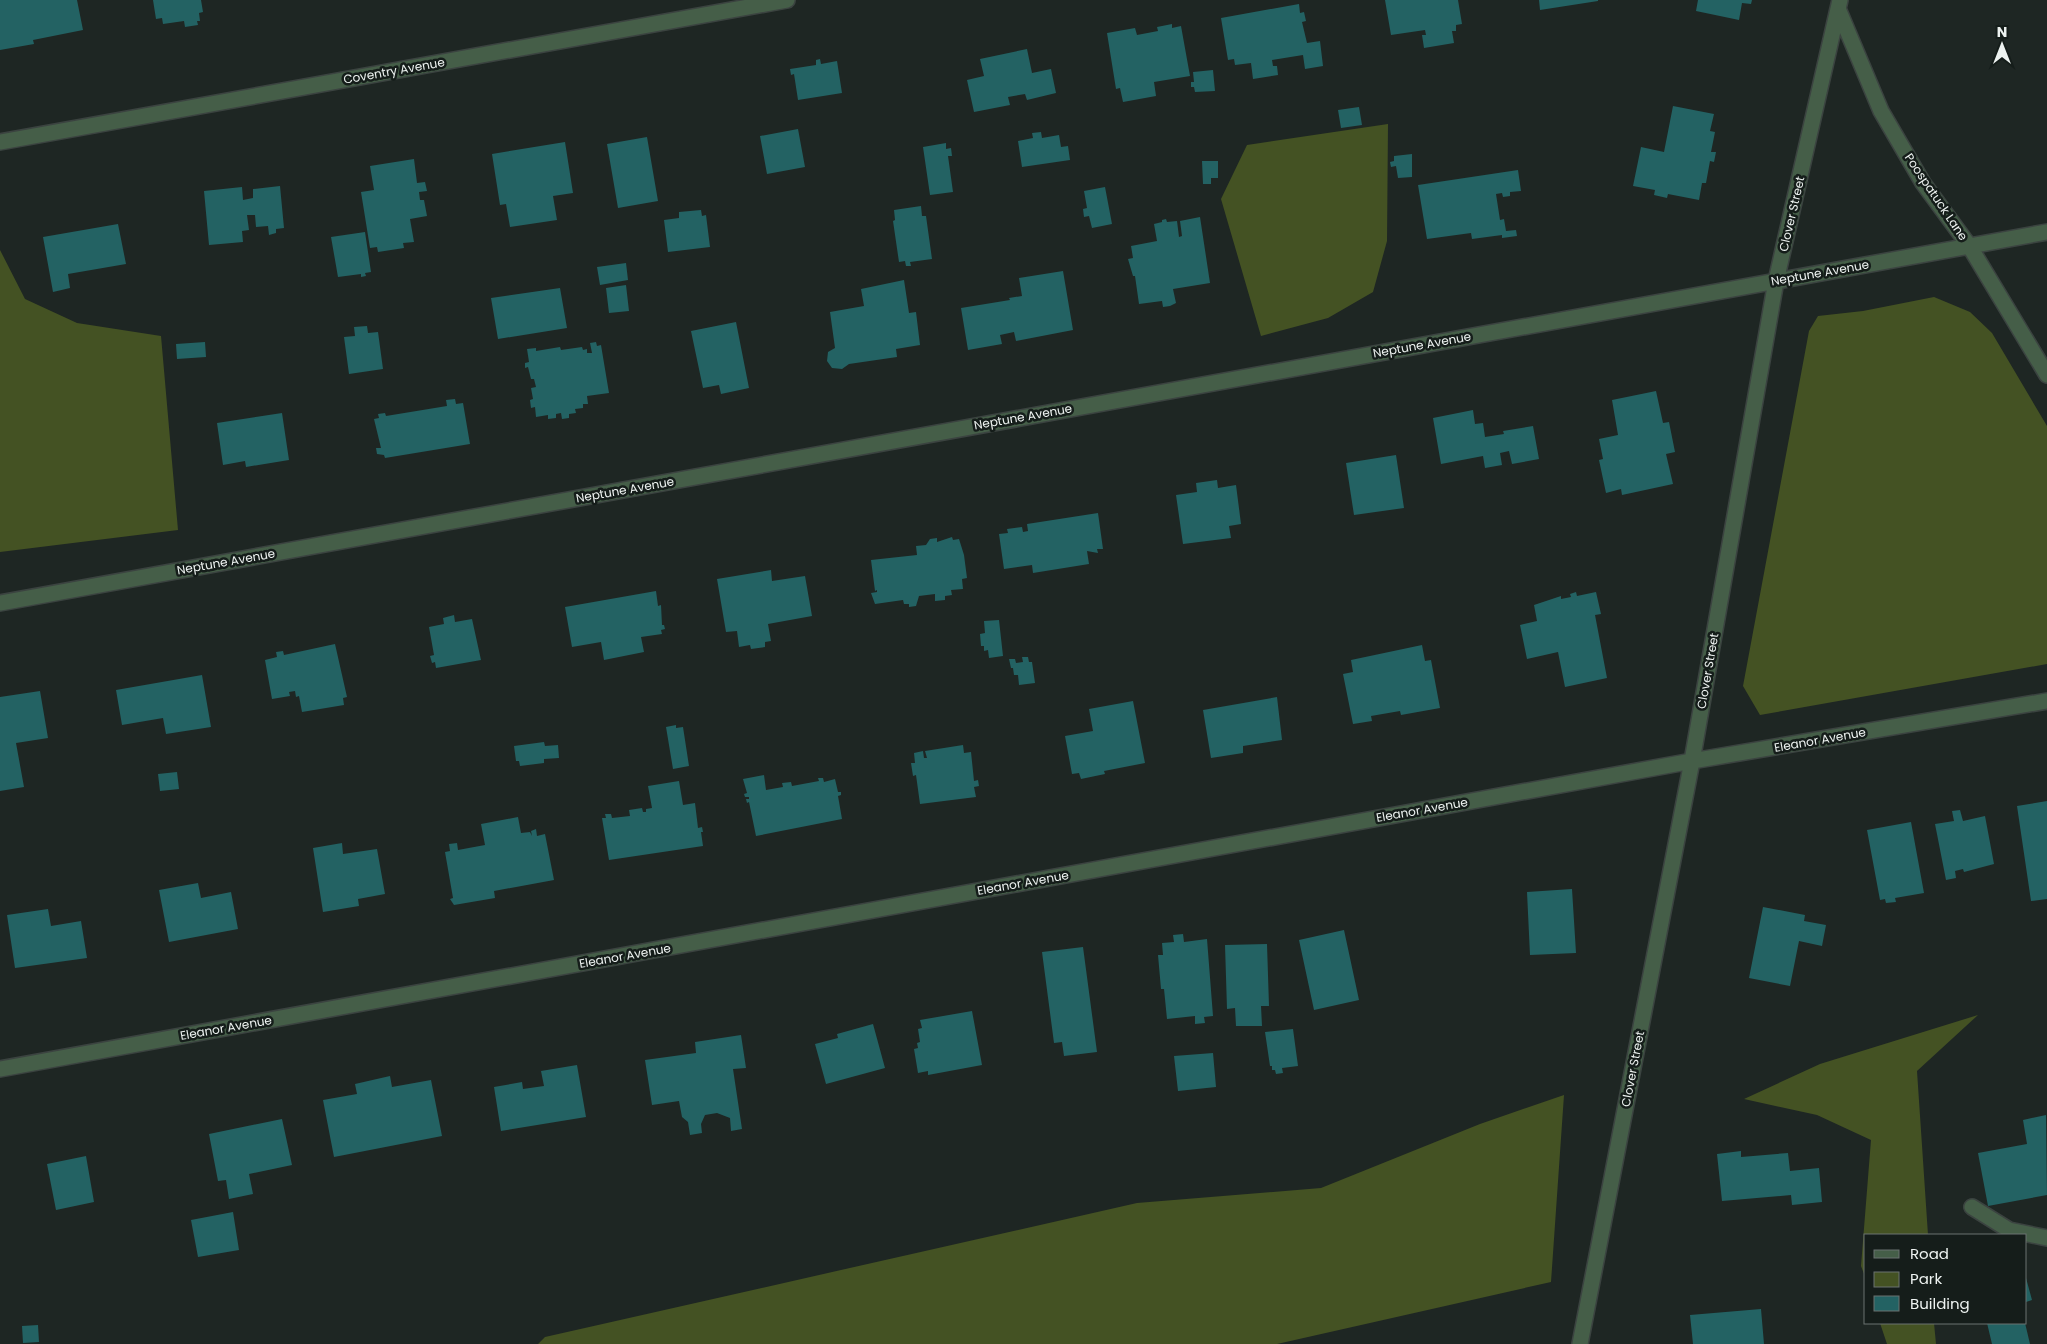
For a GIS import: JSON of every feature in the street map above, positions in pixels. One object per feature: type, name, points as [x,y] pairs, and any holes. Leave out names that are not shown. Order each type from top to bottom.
[{"type":"street","name":"Coventry Avenue","points":[[0,142],[787,0]]},
{"type":"street","name":"Poospatuck Lane","points":[[1840,5],[1881,111],[1923,183],[1970,247],[2047,376]]},
{"type":"street","name":"Clover Street","points":[[1580,1344],[1692,761],[1776,281],[1840,5]]},
{"type":"street","name":"Neptune Avenue","points":[[0,603],[2047,232]]},
{"type":"street","name":"Eleanor Avenue","points":[[0,1069],[1692,761],[2047,701]]},
{"type":"street","points":[[1972,1207],[2009,1230],[2047,1238]]},
{"type":"green space","points":[[1388,124],[1387,241],[1373,292],[1328,318],[1261,336],[1221,199],[1247,145]]},
{"type":"green space","points":[[0,250],[25,299],[77,323],[161,336],[178,530],[0,552]]},
{"type":"green space","points":[[1934,297],[1970,312],[1992,333],[2047,426],[2047,664],[1760,715],[1743,686],[1809,331],[1818,316],[1863,311]]},
{"type":"green space","points":[[1978,1015],[1917,1071],[1928,1234],[1864,1234],[1864,1274],[1861,1266],[1871,1140],[1817,1115],[1744,1099],[1820,1064]]},
{"type":"green space","points":[[1564,1095],[1551,1282],[1277,1344],[538,1344],[545,1337],[1137,1203],[1321,1188],[1480,1124]]},
{"type":"green space","points":[[1880,1324],[1934,1324],[1936,1344],[1887,1344]]},
{"type":"building","points":[[0,0],[77,0],[83,30],[33,40],[34,44],[0,50]]},
{"type":"building","points":[[153,0],[201,0],[203,12],[199,13],[200,21],[197,21],[198,25],[185,27],[184,21],[163,24],[162,18],[156,19]]},
{"type":"building","points":[[1385,0],[1458,0],[1462,24],[1456,25],[1456,31],[1452,31],[1454,43],[1424,48],[1422,35],[1426,35],[1425,30],[1391,35]]},
{"type":"building","points":[[1539,0],[1598,0],[1598,1],[1540,10]]},
{"type":"building","points":[[1698,0],[1752,0],[1751,4],[1742,3],[1739,20],[1696,11]]},
{"type":"building","points":[[1299,4],[1300,13],[1304,12],[1306,21],[1302,22],[1307,43],[1320,41],[1323,66],[1305,69],[1303,55],[1272,60],[1273,66],[1277,66],[1278,75],[1253,79],[1251,63],[1235,65],[1234,59],[1228,60],[1221,18]]},
{"type":"building","points":[[1172,24],[1172,28],[1181,26],[1190,76],[1154,82],[1156,96],[1123,102],[1120,88],[1116,89],[1107,33],[1135,28],[1137,35],[1158,31],[1157,27]]},
{"type":"building","points":[[1027,49],[1032,73],[1051,69],[1056,93],[1027,100],[1025,94],[1008,97],[1010,105],[974,112],[967,80],[984,76],[980,59]]},
{"type":"building","points":[[820,59],[821,64],[837,61],[842,93],[798,100],[794,74],[791,75],[790,69],[816,65],[816,60]]},
{"type":"building","points":[[1213,70],[1215,91],[1195,92],[1194,87],[1191,87],[1191,82],[1194,82],[1193,72]]},
{"type":"building","points":[[1673,106],[1714,114],[1710,131],[1715,132],[1711,152],[1716,152],[1714,162],[1710,161],[1706,183],[1702,183],[1699,200],[1668,194],[1667,198],[1654,195],[1655,190],[1633,186],[1641,147],[1664,152]]},
{"type":"building","points":[[1359,107],[1362,125],[1341,128],[1338,110]]},
{"type":"building","points":[[798,129],[805,167],[767,174],[760,136]]},
{"type":"building","points":[[1041,132],[1042,138],[1059,135],[1061,147],[1068,146],[1070,160],[1022,167],[1018,141],[1033,138],[1032,133]]},
{"type":"building","points":[[647,137],[658,201],[618,208],[607,144]]},
{"type":"building","points":[[565,142],[573,193],[553,196],[557,220],[510,227],[506,204],[500,205],[492,154]]},
{"type":"building","points":[[946,143],[946,149],[951,148],[952,156],[948,156],[953,192],[930,195],[923,147]]},
{"type":"building","points":[[1412,154],[1412,177],[1398,178],[1396,166],[1391,167],[1390,162],[1394,161],[1394,156]]},
{"type":"building","points":[[414,159],[417,183],[425,182],[427,191],[419,192],[420,200],[424,200],[427,216],[410,219],[414,242],[403,243],[404,248],[378,252],[377,247],[370,248],[361,192],[374,190],[370,166]]},
{"type":"building","points":[[1202,161],[1218,161],[1218,178],[1211,178],[1211,184],[1203,184]]},
{"type":"building","points":[[1518,170],[1521,191],[1510,192],[1510,196],[1503,197],[1502,193],[1496,194],[1500,220],[1504,219],[1506,231],[1516,230],[1517,236],[1502,238],[1502,235],[1472,239],[1471,233],[1427,239],[1418,185]]},
{"type":"building","points":[[280,186],[284,228],[276,229],[276,233],[269,235],[268,226],[256,227],[255,215],[247,215],[249,230],[242,231],[243,242],[209,245],[204,191],[242,187],[243,200],[253,198],[253,189]]},
{"type":"building","points":[[1105,187],[1112,224],[1092,228],[1089,216],[1084,217],[1083,209],[1087,208],[1084,191]]},
{"type":"building","points":[[921,206],[922,216],[926,216],[932,259],[910,262],[911,266],[906,266],[905,261],[899,262],[893,221],[895,220],[894,210]]},
{"type":"building","points":[[701,210],[702,216],[706,215],[710,247],[668,252],[664,220],[679,218],[679,212]]},
{"type":"building","points":[[1200,217],[1210,283],[1173,289],[1176,303],[1170,306],[1163,307],[1162,301],[1139,304],[1135,276],[1133,276],[1128,259],[1133,258],[1131,246],[1157,241],[1154,224],[1162,222],[1162,220],[1166,219],[1167,222],[1177,221],[1179,237],[1182,236],[1180,221]]},
{"type":"building","points":[[118,224],[126,264],[68,274],[70,288],[53,292],[43,237]]},
{"type":"building","points":[[365,232],[371,272],[365,273],[366,276],[361,277],[361,274],[338,277],[331,237]]},
{"type":"building","points":[[626,263],[628,280],[600,285],[597,267]]},
{"type":"building","points":[[1063,271],[1073,330],[1016,341],[1014,332],[1000,335],[1002,344],[968,350],[961,308],[1010,300],[1009,298],[1022,296],[1019,278]]},
{"type":"building","points":[[904,280],[909,313],[916,312],[920,345],[896,349],[897,357],[849,364],[842,369],[832,368],[827,361],[828,352],[835,348],[830,312],[864,306],[861,289]]},
{"type":"building","points":[[626,285],[629,311],[609,313],[606,288]]},
{"type":"building","points":[[560,288],[567,328],[498,339],[491,298]]},
{"type":"building","points":[[736,322],[749,388],[721,394],[719,385],[703,388],[691,331]]},
{"type":"building","points":[[367,326],[368,333],[378,332],[383,369],[349,374],[344,337],[355,336],[354,327]]},
{"type":"building","points":[[205,342],[206,357],[177,359],[176,344]]},
{"type":"building","points":[[596,342],[597,346],[601,345],[609,393],[587,396],[588,404],[583,404],[583,408],[575,409],[576,413],[569,414],[569,418],[562,419],[561,413],[556,414],[556,418],[548,419],[548,415],[536,417],[535,407],[531,408],[530,400],[533,399],[531,388],[536,387],[534,379],[531,379],[528,367],[525,368],[525,363],[529,362],[527,349],[536,348],[536,351],[560,347],[561,350],[582,347],[583,350],[587,349],[587,353],[592,353],[590,343]]},
{"type":"building","points":[[1656,391],[1663,423],[1669,422],[1675,452],[1666,454],[1673,484],[1622,495],[1621,489],[1606,493],[1599,460],[1603,459],[1599,439],[1618,435],[1612,400]]},
{"type":"building","points":[[455,399],[456,404],[463,403],[470,444],[385,458],[384,455],[377,454],[376,448],[381,448],[374,419],[379,418],[378,414],[385,413],[386,416],[447,406],[446,400]]},
{"type":"building","points":[[1473,410],[1475,424],[1483,423],[1485,437],[1504,434],[1503,431],[1533,426],[1539,459],[1512,464],[1509,451],[1500,453],[1502,465],[1485,468],[1483,456],[1441,464],[1433,418]]},
{"type":"building","points":[[282,413],[289,460],[246,467],[245,461],[223,465],[217,423]]},
{"type":"building","points":[[1396,455],[1404,508],[1354,515],[1346,463]]},
{"type":"building","points":[[1217,480],[1218,488],[1236,485],[1241,524],[1229,526],[1231,538],[1183,544],[1176,495],[1197,492],[1196,483]]},
{"type":"building","points":[[1098,513],[1103,549],[1097,549],[1098,553],[1087,551],[1089,564],[1033,573],[1032,565],[1004,569],[999,534],[1008,533],[1007,529],[1022,527],[1023,532],[1028,531],[1027,524]]},
{"type":"building","points":[[952,537],[953,540],[959,539],[964,555],[967,578],[962,579],[963,589],[951,590],[952,595],[945,596],[945,600],[935,601],[935,594],[919,596],[916,606],[909,607],[909,604],[904,604],[903,600],[875,604],[871,593],[877,592],[877,590],[875,591],[871,560],[917,555],[916,546],[926,545],[930,539],[937,538],[937,542]]},
{"type":"building","points":[[771,570],[772,581],[805,576],[812,616],[768,624],[771,641],[765,642],[765,647],[751,649],[750,645],[739,647],[737,631],[726,632],[717,579]]},
{"type":"building","points":[[656,591],[658,606],[661,605],[662,625],[664,625],[665,629],[661,630],[662,634],[641,637],[644,652],[604,660],[601,642],[572,647],[565,607]]},
{"type":"building","points":[[1576,592],[1577,596],[1596,592],[1601,614],[1595,615],[1607,678],[1565,687],[1558,652],[1527,659],[1520,625],[1537,621],[1534,605],[1561,596],[1561,599],[1571,597],[1570,594]]},
{"type":"building","points":[[454,615],[455,622],[472,619],[481,660],[436,668],[435,662],[432,663],[430,656],[434,655],[429,627],[444,624],[443,618]]},
{"type":"building","points":[[999,620],[1003,656],[989,658],[988,650],[984,651],[984,646],[981,646],[980,634],[985,633],[984,621]]},
{"type":"building","points":[[335,644],[347,697],[343,698],[344,705],[302,712],[299,696],[296,697],[295,691],[289,692],[290,696],[272,699],[265,660],[277,657],[276,652],[283,651],[284,655]]},
{"type":"building","points":[[1422,645],[1425,661],[1431,660],[1440,708],[1401,715],[1400,711],[1371,716],[1372,721],[1353,724],[1343,674],[1353,672],[1351,660]]},
{"type":"building","points":[[1022,657],[1028,657],[1029,662],[1032,662],[1035,683],[1019,685],[1018,675],[1014,675],[1009,659],[1015,659],[1016,663],[1023,662]]},
{"type":"building","points":[[202,675],[211,727],[166,734],[163,718],[122,725],[116,690]]},
{"type":"building","points":[[40,691],[48,738],[16,743],[24,787],[0,791],[0,697]]},
{"type":"building","points":[[1277,697],[1282,740],[1243,746],[1243,753],[1211,758],[1203,710]]},
{"type":"building","points":[[1133,701],[1145,763],[1104,771],[1105,774],[1081,779],[1079,773],[1072,774],[1065,736],[1093,731],[1089,709]]},
{"type":"building","points":[[676,725],[676,728],[683,727],[689,766],[673,769],[666,727]]},
{"type":"building","points":[[544,742],[545,746],[558,745],[559,758],[544,759],[544,763],[520,766],[519,761],[516,761],[514,746]]},
{"type":"building","points":[[963,745],[964,753],[971,752],[974,781],[978,780],[979,786],[974,787],[976,797],[920,804],[916,775],[913,776],[911,763],[915,763],[914,753],[923,751],[924,758],[927,758],[925,751]]},
{"type":"building","points":[[177,772],[179,789],[160,791],[158,774]]},
{"type":"building","points":[[764,775],[766,790],[783,787],[782,783],[791,782],[792,786],[819,781],[818,778],[823,778],[824,782],[835,779],[838,792],[841,792],[841,795],[838,796],[842,819],[756,836],[749,802],[747,803],[746,799],[749,799],[749,797],[745,797],[744,794],[747,793],[743,779]]},
{"type":"building","points":[[679,781],[683,805],[695,803],[698,828],[702,827],[703,832],[701,832],[703,846],[609,860],[602,818],[606,818],[605,814],[611,814],[612,818],[630,816],[629,810],[642,808],[643,812],[646,812],[646,809],[652,808],[648,786]]},
{"type":"building","points":[[2047,801],[2047,899],[2031,901],[2017,806]]},
{"type":"building","points":[[1960,810],[1963,821],[1985,816],[1994,864],[1964,872],[1963,869],[1955,871],[1956,878],[1946,880],[1935,824],[1954,821],[1952,811]]},
{"type":"building","points":[[518,817],[521,833],[530,832],[532,836],[531,831],[536,829],[537,836],[545,834],[554,880],[494,891],[495,898],[454,905],[450,899],[453,898],[445,852],[450,851],[449,844],[457,843],[458,850],[485,845],[481,824]]},
{"type":"building","points":[[1911,822],[1924,893],[1895,898],[1896,902],[1886,903],[1885,899],[1880,900],[1867,830]]},
{"type":"building","points":[[342,843],[343,854],[377,849],[385,894],[358,899],[359,906],[323,912],[313,848]]},
{"type":"building","points":[[198,883],[201,898],[231,892],[238,929],[169,942],[159,890]]},
{"type":"building","points":[[1572,889],[1576,953],[1530,955],[1527,892]]},
{"type":"building","points":[[1763,907],[1805,915],[1804,921],[1826,925],[1822,946],[1799,941],[1790,986],[1749,978]]},
{"type":"building","points":[[48,909],[51,926],[81,921],[87,958],[15,968],[7,915]]},
{"type":"building","points":[[1344,930],[1359,1000],[1314,1010],[1299,940]]},
{"type":"building","points":[[1183,934],[1184,942],[1207,939],[1213,1016],[1204,1017],[1205,1023],[1195,1024],[1195,1016],[1167,1019],[1164,989],[1161,989],[1158,955],[1163,955],[1162,943],[1174,942],[1173,935]]},
{"type":"building","points":[[1267,944],[1269,1006],[1261,1006],[1262,1026],[1236,1026],[1235,1008],[1227,1009],[1225,945]]},
{"type":"building","points":[[1083,947],[1097,1052],[1064,1056],[1062,1042],[1054,1043],[1042,952]]},
{"type":"building","points":[[972,1011],[982,1065],[928,1075],[928,1071],[918,1073],[914,1049],[918,1048],[917,1043],[920,1042],[918,1029],[922,1028],[920,1020]]},
{"type":"building","points":[[873,1024],[885,1068],[826,1084],[815,1044],[838,1038],[837,1034]]},
{"type":"building","points":[[1293,1029],[1298,1066],[1282,1068],[1283,1073],[1276,1074],[1275,1070],[1272,1070],[1272,1066],[1270,1066],[1265,1032]]},
{"type":"building","points":[[741,1035],[746,1068],[733,1069],[742,1129],[731,1131],[730,1118],[717,1113],[705,1115],[701,1124],[702,1133],[690,1135],[688,1122],[682,1117],[679,1101],[652,1105],[645,1060],[696,1053],[695,1042]]},
{"type":"building","points":[[1213,1053],[1216,1087],[1178,1091],[1174,1056]]},
{"type":"building","points":[[577,1065],[586,1117],[501,1131],[494,1087],[522,1082],[523,1089],[544,1086],[541,1071]]},
{"type":"building","points":[[390,1076],[392,1087],[431,1080],[442,1136],[334,1157],[323,1100],[357,1094],[355,1084]]},
{"type":"building","points":[[2046,1115],[2047,1195],[1988,1206],[1978,1153],[2027,1144],[2023,1120]]},
{"type":"building","points":[[282,1119],[292,1165],[249,1174],[253,1194],[229,1199],[226,1180],[218,1181],[209,1134]]},
{"type":"building","points":[[1741,1151],[1741,1157],[1788,1153],[1790,1171],[1819,1168],[1822,1202],[1792,1205],[1791,1195],[1722,1201],[1717,1154]]},
{"type":"building","points":[[86,1156],[94,1202],[56,1210],[47,1164]]},
{"type":"building","points":[[233,1212],[239,1250],[198,1257],[191,1220]]},
{"type":"building","points":[[2027,1282],[2032,1300],[2027,1302]]},
{"type":"building","points":[[1761,1309],[1764,1344],[1693,1344],[1690,1315]]},
{"type":"building","points":[[1987,1324],[2025,1324],[2030,1344],[1992,1344]]},
{"type":"building","points":[[38,1325],[39,1342],[23,1343],[22,1326]]}]
